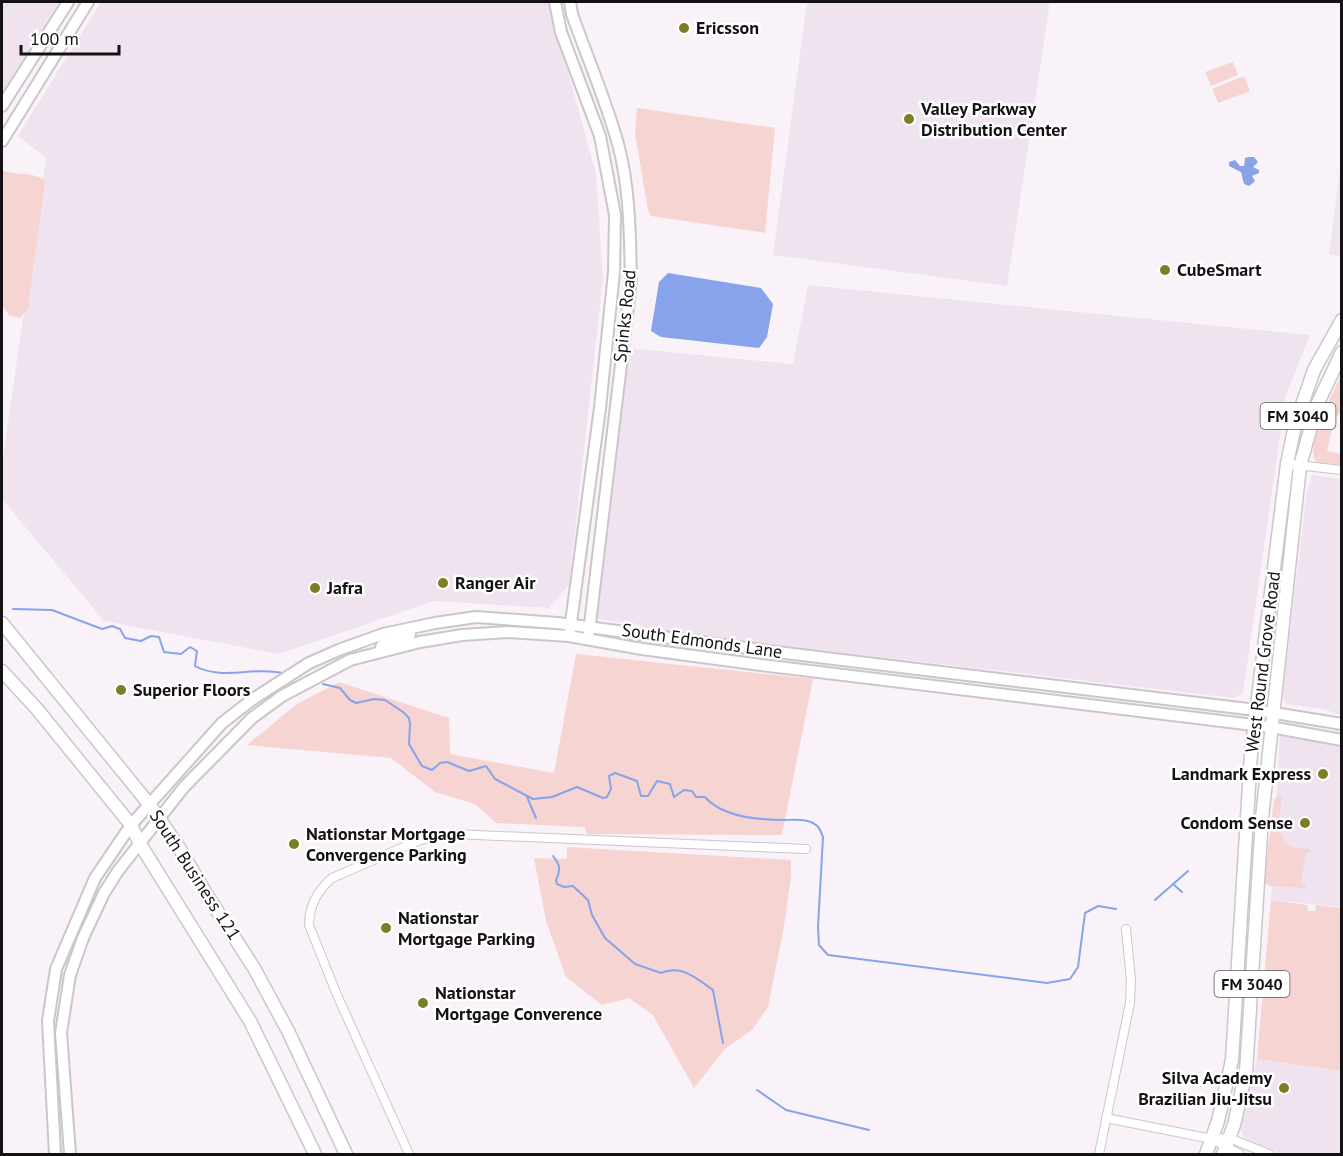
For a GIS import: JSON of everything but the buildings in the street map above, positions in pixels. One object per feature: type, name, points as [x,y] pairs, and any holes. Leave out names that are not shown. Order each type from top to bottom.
[{"type":"main road","points":[[2,106],[68,2]]},
{"type":"main road","points":[[2,141],[88,2]]},
{"type":"main road","name":"Spinks Road","points":[[555,2],[561,32],[600,136],[615,215],[614,272],[605,363],[568,636]]},
{"type":"main road","name":"Spinks Road","points":[[570,2],[572,14],[619,146],[628,213],[631,281],[588,638]]},
{"type":"main road","points":[[582,87],[597,81]]},
{"type":"main road","points":[[615,215],[628,213]]},
{"type":"main road","name":"West Round Grove Road","points":[[1226,1147],[1241,1097],[1248,1044],[1259,852],[1294,465],[1295,425],[1314,370],[1341,320]]},
{"type":"main road","name":"West Round Grove Road","points":[[1206,1155],[1218,1121],[1232,1060],[1248,800],[1256,710],[1294,465],[1317,405],[1341,352]]},
{"type":"main road","name":"South Edmonds Lane","points":[[84,903],[95,878],[131,825],[222,723],[253,699],[309,663],[341,649],[383,634],[476,617],[589,626],[1272,712],[1341,724]]},
{"type":"main road","name":"South Business 121","points":[[2,623],[160,820],[254,968],[288,1031],[346,1155]]},
{"type":"main road","points":[[380,651],[382,645],[418,633],[421,626]]},
{"type":"main road","name":"South Edmonds Lane","points":[[70,975],[82,938],[104,893],[118,871],[160,820],[184,786],[252,718],[282,696],[350,660],[420,642],[508,632],[588,638],[642,649],[1255,725],[1341,740]]},
{"type":"main road","points":[[831,674],[837,659]]},
{"type":"main road","points":[[282,696],[283,688],[309,672],[309,663]]},
{"type":"main road","name":"South Business 121","points":[[2,671],[37,709],[131,825],[140,844],[250,1021],[315,1155]]},
{"type":"main road","points":[[70,1155],[61,1033],[70,975],[67,961],[84,903]]},
{"type":"main road","points":[[55,1155],[48,1021],[56,969],[84,903]]},
{"type":"main road","points":[[54,980],[59,990],[55,1023],[61,1033]]},
{"type":"main road","points":[[51,1075],[55,1082],[60,1111],[66,1116]]},
{"type":"street","points":[[1294,465],[1341,470]]},
{"type":"street","points":[[409,1155],[332,984],[309,926],[309,916],[314,899],[332,878],[420,840],[454,834],[806,849]]},
{"type":"street","points":[[1099,1155],[1130,1003],[1131,980],[1126,929]]},
{"type":"street","points":[[1106,1118],[1212,1139],[1240,1155]]},
{"type":"street","points":[[1226,1147],[1269,1155]]},
{"type":"shaded area","points":[[2,2],[59,2],[2,93]]},
{"type":"shaded area","points":[[101,2],[549,2],[596,174],[603,279],[569,585],[549,608],[434,601],[279,654],[104,621],[2,499],[2,464],[46,158],[18,136]]},
{"type":"shaded area","points":[[807,2],[1050,2],[1007,286],[773,255]]},
{"type":"shaded area","points":[[1233,62],[1238,75],[1211,86],[1205,72]]},
{"type":"shaded area","points":[[1244,76],[1250,91],[1218,103],[1212,89]]},
{"type":"shaded area","points":[[637,108],[775,128],[765,233],[651,216],[648,210],[635,133]]},
{"type":"shaded area","points":[[1341,164],[1341,256],[1329,254]]},
{"type":"shaded area","points":[[2,170],[35,176],[45,181],[28,308],[20,318],[9,315],[2,305]]},
{"type":"shaded area","points":[[808,285],[1310,335],[1286,395],[1243,693],[1233,698],[657,631],[635,624],[595,619],[628,348],[793,364]]},
{"type":"shaded area","points":[[1341,375],[1341,411],[1334,420],[1327,451],[1341,454],[1341,466],[1321,464],[1315,461],[1313,452],[1315,442],[1322,418]]},
{"type":"shaded area","points":[[1312,475],[1341,479],[1341,715],[1323,709],[1286,704],[1282,698],[1307,491]]},
{"type":"shaded area","points":[[576,654],[813,679],[782,835],[587,834],[584,827],[496,823],[475,804],[435,792],[391,758],[247,745],[297,704],[339,682],[449,718],[450,754],[554,773]]},
{"type":"shaded area","points":[[1280,734],[1341,747],[1341,907],[1271,900]]},
{"type":"shaded area","points":[[1278,795],[1282,796],[1279,824],[1282,838],[1292,847],[1311,850],[1310,853],[1306,853],[1301,884],[1306,885],[1305,888],[1270,886],[1264,882],[1274,800]]},
{"type":"shaded area","points":[[567,847],[791,860],[784,926],[768,1007],[752,1030],[725,1049],[694,1088],[653,1015],[629,998],[602,1005],[566,977],[546,921],[534,858],[567,859]]},
{"type":"shaded area","points":[[1271,900],[1307,905],[1308,911],[1315,911],[1316,905],[1341,908],[1341,1071],[1257,1059]]},
{"type":"shaded area","points":[[1257,1059],[1341,1071],[1341,1154],[1282,1154],[1244,1138],[1241,1129]]},
{"type":"water","points":[[1254,157],[1258,162],[1253,167],[1259,170],[1259,173],[1252,176],[1255,181],[1249,186],[1244,184],[1241,172],[1229,166],[1229,162],[1235,160],[1240,166],[1244,166],[1245,158]]},
{"type":"water","points":[[668,273],[761,288],[773,304],[767,337],[759,348],[661,337],[651,331],[659,282]]},
{"type":"waterway","points":[[13,609],[52,610],[102,629],[112,626],[120,629],[125,638],[141,641],[151,636],[159,637],[164,652],[181,654],[190,647],[197,651],[195,666],[205,670],[227,673],[260,671],[282,673]]},
{"type":"waterway","points":[[323,684],[340,688],[350,700],[356,703],[374,699],[385,700],[403,712],[409,718],[409,744],[422,766],[432,770],[440,763],[447,762],[469,771],[486,766],[495,779],[533,799],[552,797],[577,787],[603,798],[607,797],[611,789],[609,776],[615,773],[637,781],[641,796],[648,796],[657,781],[670,784],[674,797],[684,790],[692,791],[696,797],[705,797],[721,809],[742,816],[801,820],[813,823],[823,837],[818,927],[819,945],[828,955],[1047,983],[1070,979],[1078,967],[1085,913],[1098,906],[1116,909]]},
{"type":"waterway","points":[[527,797],[536,818]]},
{"type":"waterway","points":[[553,856],[559,867],[557,884],[564,887],[573,886],[588,900],[592,915],[605,938],[635,964],[661,973],[682,971],[713,990],[723,1043]]},
{"type":"waterway","points":[[1155,900],[1188,871]]},
{"type":"waterway","points":[[1173,884],[1182,892]]},
{"type":"waterway","points":[[757,1090],[786,1110],[869,1130]]},
{"type":"place","name":"Ericsson","points":[[684,28]]},
{"type":"place","name":"Valley Parkway Distribution Center","points":[[909,119]]},
{"type":"place","name":"CubeSmart","points":[[1165,270]]},
{"type":"place","name":"Ranger Air","points":[[443,583]]},
{"type":"place","name":"Jafra","points":[[315,588]]},
{"type":"place","name":"Superior Floors","points":[[121,690]]},
{"type":"place","name":"Landmark Express","points":[[1323,774]]},
{"type":"place","name":"Condom Sense","points":[[1305,823]]},
{"type":"place","name":"Nationstar Mortgage Convergence Parking","points":[[294,844]]},
{"type":"place","name":"Nationstar Mortgage Parking","points":[[386,928]]},
{"type":"place","name":"Nationstar Mortgage Converence","points":[[423,1003]]},
{"type":"place","name":"Silva Academy Brazilian Jiu-Jitsu","points":[[1284,1088]]}]
